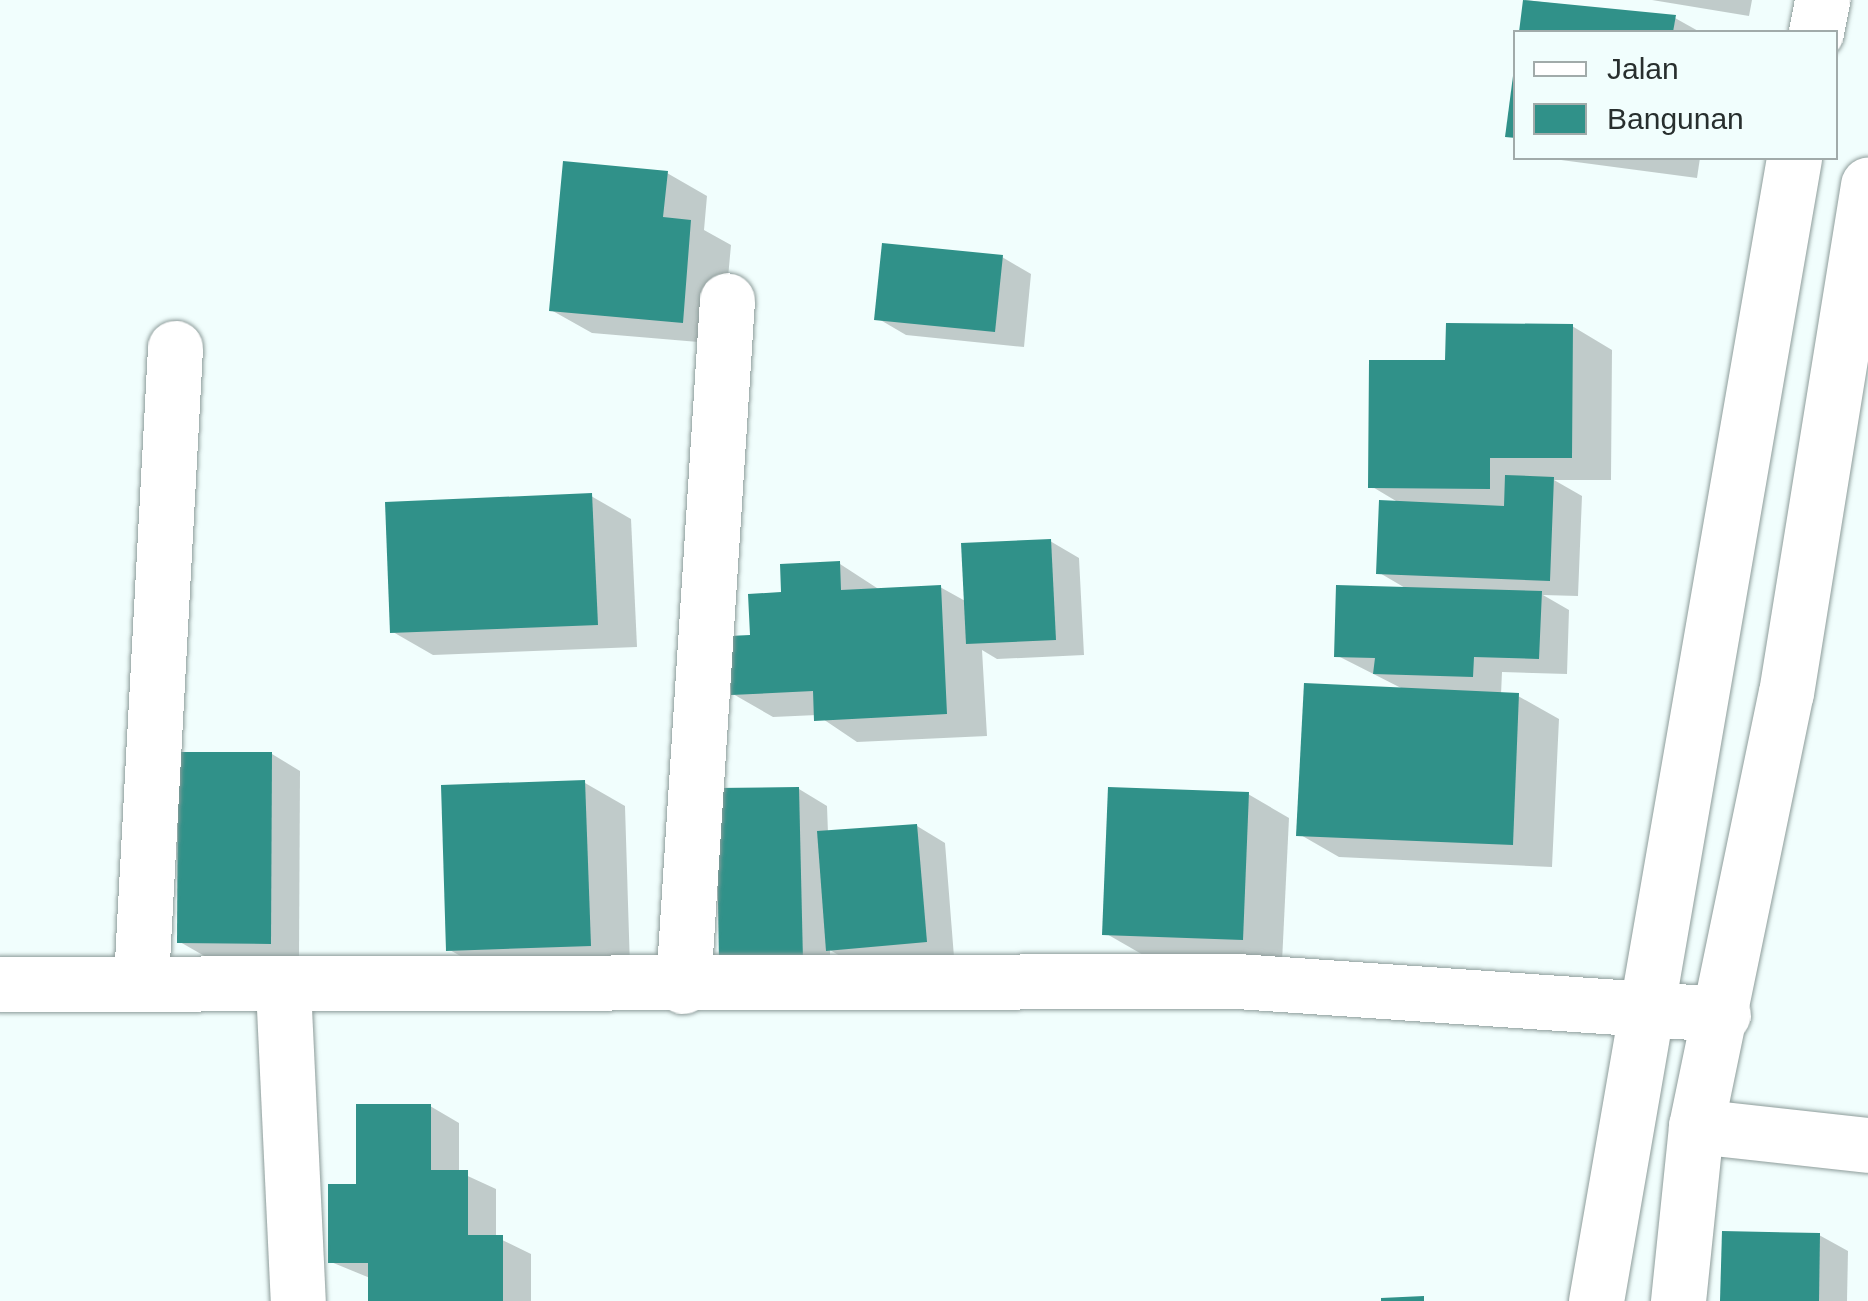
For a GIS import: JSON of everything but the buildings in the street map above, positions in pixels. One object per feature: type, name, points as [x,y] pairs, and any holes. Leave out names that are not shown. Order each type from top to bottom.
[{"type":"street","points":[[1816,30],[1822,0]]},
{"type":"street","points":[[1596,1301],[1794,160]]},
{"type":"street","points":[[1678,1301],[1696,1126],[1723,1014],[1789,674],[1868,185]]},
{"type":"street","points":[[683,986],[726,300]]},
{"type":"street","points":[[141,980],[175,348]]},
{"type":"street","points":[[0,984],[141,980],[283,987],[1238,982],[1644,1012],[1723,1014]]},
{"type":"street","points":[[283,987],[298,1301]]},
{"type":"street","points":[[1696,1126],[1868,1145]]}]
